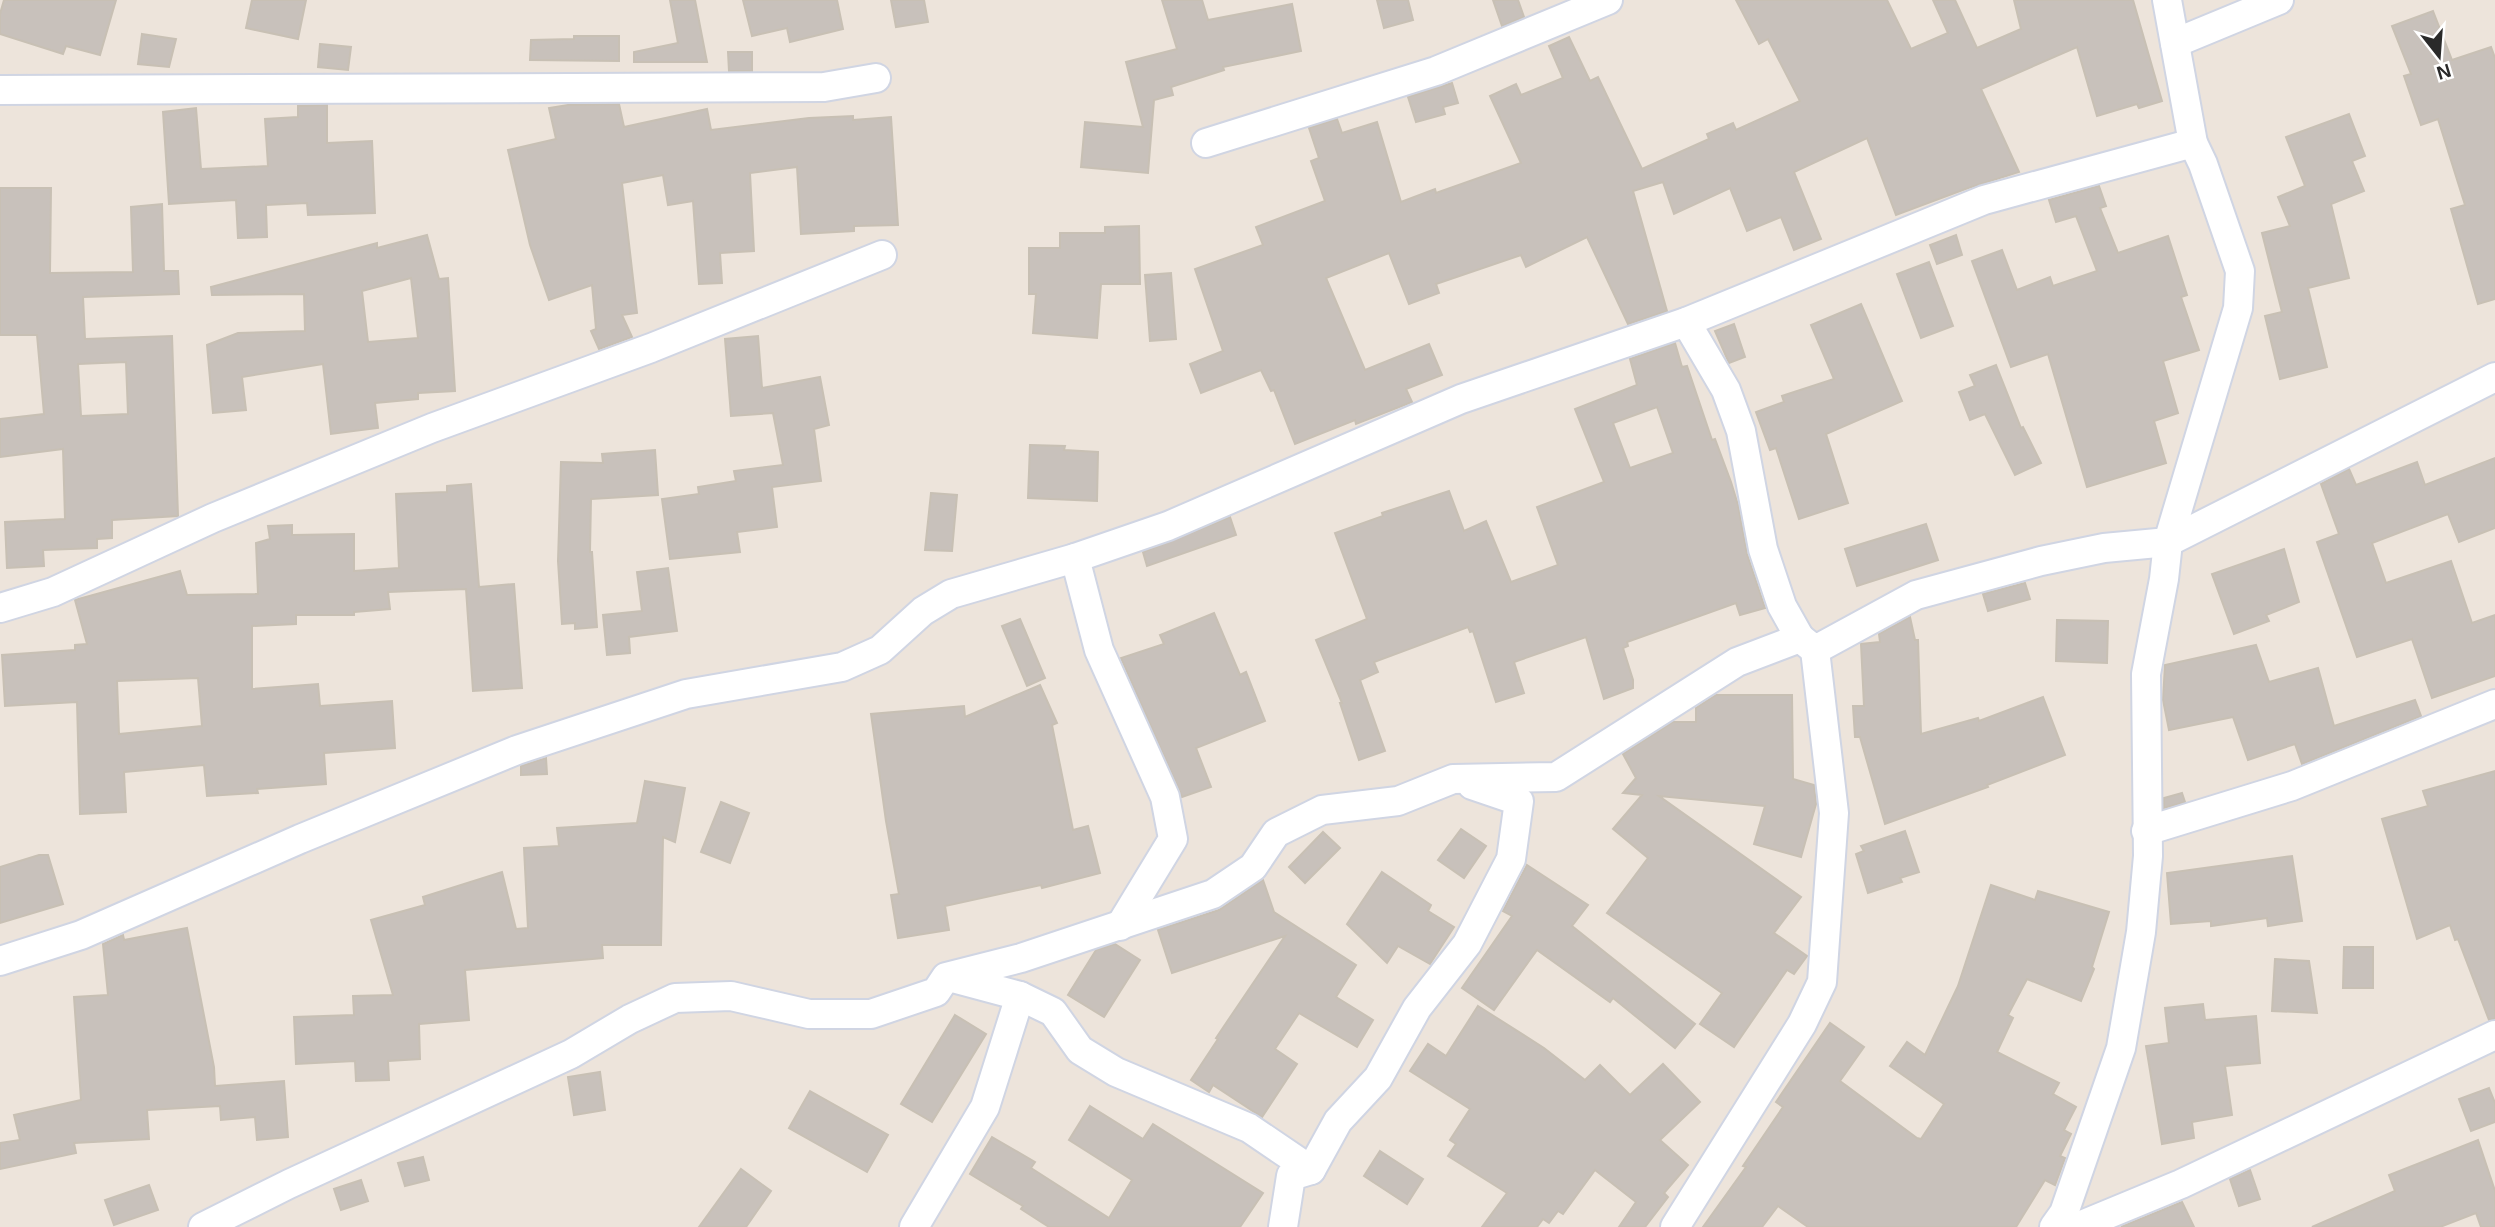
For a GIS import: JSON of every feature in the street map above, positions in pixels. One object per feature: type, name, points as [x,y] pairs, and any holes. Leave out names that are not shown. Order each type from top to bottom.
[{"type":"street","points":[[1206,143],[1436,71],[1608,0]]},
{"type":"street","points":[[2054,1227],[2064,1213],[2121,1048],[2141,932],[2148,856],[2146,674],[2164,579],[2168,542],[2238,308],[2239,271],[2203,164],[2193,144],[2167,0]]},
{"type":"street","points":[[2175,43],[2278,0]]},
{"type":"street","points":[[0,90],[824,87],[876,78]]},
{"type":"street","points":[[0,961],[81,935],[300,839],[517,750],[686,694],[842,667],[880,650],[923,611],[951,594],[1075,558],[1168,526],[1461,399],[1686,322],[1984,200],[2193,144]]},
{"type":"street","points":[[0,608],[53,592],[213,517],[432,428],[651,348],[882,255]]},
{"type":"street","points":[[1675,1227],[1802,1024],[1822,982],[1834,813],[1807,644],[1782,606],[1763,550],[1741,431],[1726,390],[1686,322]]},
{"type":"street","points":[[1283,1227],[1292,1176],[1311,1170],[1338,1121],[1378,1078],[1417,1008],[1468,944],[1511,859],[1519,801],[1737,662],[1807,644],[1916,595],[2041,561],[2104,548],[2168,542],[2495,377]]},
{"type":"street","points":[[1075,558],[1099,650],[1166,797],[1173,839],[1120,926]]},
{"type":"street","points":[[2146,831],[2292,786],[2495,704]]},
{"type":"street","points":[[203,1227],[301,1178],[571,1054],[630,1019],[675,999],[731,996],[809,1014],[871,1014],[936,992],[946,977],[1021,958],[1213,894],[1253,867],[1276,833],[1322,810],[1398,801],[1453,779],[1556,777]]},
{"type":"street","points":[[1453,779],[1519,801]]},
{"type":"street","points":[[946,977],[1020,996],[1052,1012],[1080,1050],[1116,1072],[1249,1128],[1311,1170]]},
{"type":"street","points":[[914,1227],[985,1107],[1020,996]]},
{"type":"street","points":[[2077,1227],[2181,1184],[2495,1035]]},
{"type":"building","points":[[4,0],[116,0],[100,55],[66,46],[63,54],[0,34],[0,14]]},
{"type":"building","points":[[252,0],[306,0],[298,39],[246,28]]},
{"type":"building","points":[[670,0],[695,0],[707,62],[634,62],[634,52],[678,43]]},
{"type":"building","points":[[743,0],[837,0],[843,29],[790,42],[787,28],[752,36]]},
{"type":"building","points":[[891,0],[924,0],[928,22],[896,27]]},
{"type":"building","points":[[1162,0],[1202,0],[1208,20],[1292,4],[1301,51],[1223,67],[1224,70],[1171,87],[1173,95],[1154,100],[1148,173],[1081,167],[1085,122],[1143,127],[1126,62],[1177,49]]},
{"type":"building","points":[[1377,0],[1408,0],[1413,20],[1384,28]]},
{"type":"building","points":[[1493,0],[1518,0],[1524,17],[1502,26]]},
{"type":"building","points":[[1736,0],[1887,0],[1911,49],[1948,33],[1933,0],[1955,0],[1977,48],[2021,29],[2014,0],[2133,0],[2162,101],[2139,108],[2137,104],[2097,116],[2077,47],[1981,89],[2019,172],[1896,215],[1867,138],[1794,172],[1821,239],[1794,250],[1781,217],[1747,231],[1730,188],[1674,214],[1663,182],[1633,191],[1667,311],[1628,324],[1587,237],[1526,267],[1521,255],[1436,284],[1439,293],[1409,304],[1389,253],[1326,278],[1365,370],[1429,344],[1442,375],[1406,389],[1412,402],[1356,424],[1355,420],[1295,444],[1274,390],[1271,391],[1261,370],[1201,393],[1190,364],[1223,351],[1195,269],[1263,245],[1256,227],[1325,201],[1311,161],[1319,158],[1309,128],[1337,119],[1342,133],[1377,122],[1401,202],[1435,189],[1436,193],[1521,163],[1490,96],[1516,84],[1521,95],[1563,78],[1549,46],[1569,37],[1590,81],[1598,77],[1642,169],[1709,139],[1707,134],[1733,123],[1736,130],[1800,101],[1768,39],[1759,44]]},
{"type":"building","points":[[2433,11],[2452,60],[2491,47],[2495,58],[2495,299],[2478,304],[2451,209],[2465,205],[2438,119],[2421,125],[2404,76],[2411,74],[2392,26]]},
{"type":"building","points":[[142,34],[176,39],[169,67],[138,64]]},
{"type":"building","points":[[574,36],[619,36],[619,61],[530,60],[531,40],[574,39]]},
{"type":"building","points":[[320,44],[351,47],[348,70],[318,67]]},
{"type":"building","points":[[728,52],[752,52],[752,71],[729,71]]},
{"type":"building","points":[[1452,83],[1458,103],[1443,107],[1445,114],[1416,122],[1408,97]]},
{"type":"building","points":[[619,104],[624,127],[707,109],[711,130],[809,118],[853,116],[853,120],[891,117],[898,225],[854,226],[854,231],[801,234],[797,167],[750,173],[754,251],[720,253],[722,283],[699,284],[693,201],[668,205],[663,175],[622,183],[637,313],[622,315],[632,337],[599,349],[591,331],[596,329],[592,285],[549,300],[530,245],[508,150],[556,139],[549,108]]},
{"type":"building","points":[[327,105],[327,143],[372,141],[375,213],[308,215],[307,203],[266,205],[267,237],[238,238],[236,200],[169,204],[163,112],[196,108],[201,169],[268,166],[265,119],[298,117],[298,106]]},
{"type":"building","points":[[2349,114],[2365,156],[2352,161],[2364,191],[2331,204],[2349,278],[2308,288],[2327,367],[2280,379],[2265,316],[2282,312],[2262,233],[2290,226],[2278,197],[2305,186],[2286,137]]},
{"type":"building","points":[[2099,186],[2106,206],[2100,208],[2118,253],[2168,236],[2187,295],[2181,297],[2199,350],[2163,361],[2178,413],[2154,421],[2166,463],[2087,487],[2048,354],[2011,367],[1972,261],[2002,250],[2017,290],[2050,277],[2053,286],[2097,271],[2076,216],[2056,222],[2049,200]]},
{"type":"building","points":[[0,188],[51,188],[50,273],[133,272],[131,207],[162,204],[164,271],[178,271],[179,294],[83,297],[85,339],[172,336],[178,516],[112,520],[112,538],[97,539],[97,548],[43,550],[44,566],[7,568],[5,522],[65,519],[63,449],[0,457],[0,419],[44,414],[37,335],[0,335]],"holes":[[[126,362],[128,414],[81,416],[78,364]]]},
{"type":"building","points":[[1139,226],[1140,284],[1101,284],[1097,338],[1033,333],[1036,294],[1029,294],[1029,248],[1060,248],[1060,233],[1105,233],[1105,227]]},
{"type":"building","points":[[427,235],[439,279],[448,278],[455,391],[418,393],[418,399],[375,403],[378,428],[331,434],[323,364],[242,377],[246,410],[213,413],[207,345],[238,333],[305,331],[304,294],[212,295],[211,287],[377,243],[377,248]],"holes":[[[411,278],[418,338],[368,342],[362,291]]]},
{"type":"building","points":[[1956,235],[1962,255],[1937,264],[1930,245]]},
{"type":"building","points":[[1929,262],[1953,326],[1921,338],[1897,274]]},
{"type":"building","points":[[1171,273],[1176,339],[1150,341],[1145,275]]},
{"type":"building","points":[[1861,304],[1902,401],[1826,434],[1848,503],[1799,519],[1776,448],[1770,450],[1756,412],[1784,402],[1782,396],[1834,379],[1811,325]]},
{"type":"building","points":[[1734,324],[1745,357],[1729,363],[1715,331]]},
{"type":"building","points":[[758,336],[762,388],[820,377],[829,425],[814,429],[821,481],[772,487],[777,527],[737,532],[740,552],[670,559],[662,499],[699,494],[698,487],[736,481],[734,471],[783,465],[773,413],[731,416],[725,339]]},
{"type":"building","points":[[1675,343],[1682,367],[1687,366],[1712,440],[1715,439],[1731,482],[1747,554],[1765,608],[1740,615],[1736,603],[1627,642],[1628,646],[1623,648],[1633,688],[1604,699],[1586,637],[1514,662],[1524,693],[1496,702],[1473,631],[1470,632],[1468,627],[1374,662],[1378,672],[1360,680],[1385,751],[1359,760],[1342,703],[1316,640],[1367,619],[1335,533],[1383,516],[1382,513],[1449,491],[1464,531],[1486,521],[1511,582],[1558,565],[1537,507],[1604,482],[1575,409],[1637,385],[1630,359]],"holes":[[[1657,407],[1673,453],[1630,468],[1613,423]]]},
{"type":"building","points":[[1996,365],[2021,428],[2023,427],[2041,463],[2015,475],[1985,414],[1970,420],[1959,392],[1975,386],[1970,375]]},
{"type":"building","points":[[1030,445],[1065,446],[1064,450],[1098,452],[1097,501],[1028,498]]},
{"type":"building","points":[[655,450],[658,495],[591,499],[590,552],[597,627],[575,629],[575,623],[562,624],[558,561],[561,462],[603,463],[602,454]]},
{"type":"building","points":[[2495,458],[2495,528],[2459,542],[2448,514],[2372,543],[2386,583],[2451,561],[2472,623],[2495,615],[2495,676],[2432,698],[2412,639],[2357,657],[2317,542],[2339,534],[2321,484],[2349,469],[2356,485],[2417,462],[2425,485]]},
{"type":"building","points":[[471,484],[479,587],[514,584],[522,688],[473,691],[466,589],[388,592],[390,609],[354,612],[354,615],[296,615],[296,624],[252,626],[252,689],[318,684],[320,706],[392,701],[395,748],[324,753],[326,784],[257,789],[258,793],[207,796],[204,765],[124,772],[126,812],[80,814],[77,702],[5,706],[2,655],[75,650],[75,645],[87,644],[75,600],[180,571],[187,595],[258,594],[256,543],[270,539],[268,526],[292,525],[292,535],[354,534],[354,571],[399,568],[396,494],[447,492],[447,486]],"holes":[[[198,678],[202,726],[119,734],[117,681]]]},
{"type":"building","points":[[931,493],[957,495],[952,551],[925,550]]},
{"type":"building","points":[[1230,517],[1236,535],[1147,566],[1143,552]]},
{"type":"building","points":[[1926,524],[1938,560],[1857,586],[1845,549]]},
{"type":"building","points":[[2284,549],[2299,602],[2266,615],[2269,621],[2234,634],[2212,574]]},
{"type":"building","points":[[668,568],[677,631],[629,637],[630,653],[607,655],[603,615],[642,611],[637,572]]},
{"type":"building","points":[[2025,583],[2030,599],[1988,611],[1983,594]]},
{"type":"building","points":[[1214,613],[1240,675],[1246,672],[1265,721],[1196,748],[1211,787],[1182,797],[1121,658],[1164,644],[1160,635]]},
{"type":"building","points":[[1910,617],[1915,640],[1918,640],[1921,734],[1978,718],[1979,721],[2043,697],[2065,755],[1987,785],[1988,787],[1885,824],[1860,737],[1855,737],[1853,706],[1864,706],[1861,644],[1880,642],[1879,634]]},
{"type":"building","points":[[1020,619],[1045,678],[1027,686],[1002,626]]},
{"type":"building","points":[[2057,620],[2108,621],[2107,663],[2056,661]]},
{"type":"building","points":[[2256,645],[2269,682],[2318,668],[2334,726],[2415,700],[2421,716],[2302,764],[2295,744],[2248,760],[2233,717],[2169,730],[2163,700],[2165,665]]},
{"type":"building","points":[[1040,685],[1057,723],[1052,725],[1073,830],[1088,826],[1100,873],[1042,888],[1041,885],[945,906],[949,930],[898,938],[891,895],[899,894],[871,714],[964,706],[965,717]]},
{"type":"building","points":[[1716,695],[1792,695],[1793,779],[1814,785],[1816,804],[1801,857],[1754,844],[1765,806],[1659,796],[1801,897],[1774,933],[1807,956],[1794,974],[1787,970],[1734,1047],[1700,1024],[1722,993],[1607,913],[1648,858],[1613,829],[1642,795],[1623,793],[1636,778],[1623,754],[1673,722],[1696,722],[1696,708]]},
{"type":"building","points":[[546,758],[547,774],[521,775],[521,766]]},
{"type":"building","points":[[2495,771],[2495,1019],[2489,1020],[2450,925],[2417,939],[2382,819],[2428,806],[2423,791]]},
{"type":"building","points":[[645,781],[685,788],[675,842],[663,837],[661,945],[602,945],[603,958],[465,970],[469,1020],[419,1024],[420,1059],[388,1061],[389,1080],[356,1081],[355,1061],[296,1064],[294,1017],[354,1015],[353,996],[393,995],[371,920],[425,905],[423,897],[502,872],[516,929],[528,928],[524,848],[559,846],[557,828],[637,823]]},
{"type":"building","points":[[2182,793],[2185,802],[2164,808],[2164,798]]},
{"type":"building","points":[[721,802],[749,813],[730,863],[701,852]]},
{"type":"building","points":[[1461,829],[1486,846],[1464,878],[1438,860]]},
{"type":"building","points":[[1905,831],[1919,872],[1900,878],[1902,882],[1868,893],[1856,854],[1864,851],[1861,846]]},
{"type":"building","points":[[1323,832],[1340,848],[1305,883],[1289,867]]},
{"type":"building","points":[[39,855],[48,855],[63,904],[0,923],[0,867]]},
{"type":"building","points":[[2292,856],[2302,921],[2268,926],[2267,918],[2211,926],[2211,921],[2171,924],[2167,873]]},
{"type":"building","points":[[1527,865],[1588,905],[1572,926],[1695,1024],[1675,1048],[1613,998],[1610,1002],[1537,950],[1494,1010],[1462,988],[1512,916],[1503,911]]},
{"type":"building","points":[[1382,872],[1431,905],[1428,911],[1454,927],[1430,964],[1398,946],[1387,963],[1347,924]]},
{"type":"building","points":[[1263,880],[1274,912],[1356,965],[1336,997],[1373,1020],[1357,1047],[1299,1013],[1275,1049],[1297,1064],[1262,1117],[1213,1085],[1209,1092],[1191,1080],[1285,936],[1172,973],[1158,930],[1219,910]]},
{"type":"building","points":[[1991,885],[2035,900],[2038,891],[2109,912],[2092,967],[2094,969],[2081,1001],[2027,979],[2008,1015],[2013,1018],[1997,1052],[2059,1083],[2053,1094],[2076,1107],[2064,1130],[2071,1134],[2060,1156],[2065,1158],[2055,1185],[2045,1180],[2016,1227],[1808,1227],[1778,1206],[1762,1227],[1703,1227],[1746,1167],[1743,1166],[1783,1107],[1776,1102],[1830,1023],[1864,1047],[1840,1081],[1921,1139],[1944,1104],[1890,1066],[1907,1042],[1925,1055],[1958,986]]},
{"type":"building","points":[[187,928],[214,1067],[215,1086],[284,1081],[288,1137],[257,1140],[255,1117],[221,1120],[220,1106],[147,1110],[149,1139],[74,1143],[76,1153],[0,1169],[0,1143],[20,1140],[14,1115],[81,1100],[74,997],[108,995],[103,944],[123,935],[124,940]]},
{"type":"building","points":[[1115,944],[1140,960],[1104,1017],[1068,995],[1096,950]]},
{"type":"building","points":[[2344,947],[2373,947],[2373,988],[2343,988]]},
{"type":"building","points":[[2275,959],[2309,961],[2317,1013],[2272,1011]]},
{"type":"building","points":[[2203,1004],[2205,1020],[2256,1016],[2260,1063],[2225,1066],[2232,1115],[2192,1122],[2194,1138],[2162,1144],[2146,1046],[2169,1043],[2165,1008]]},
{"type":"building","points":[[1478,1006],[1544,1048],[1585,1080],[1600,1065],[1630,1095],[1663,1064],[1700,1102],[1660,1140],[1688,1165],[1664,1193],[1668,1197],[1645,1227],[1619,1227],[1636,1202],[1595,1170],[1563,1214],[1558,1211],[1549,1223],[1543,1219],[1537,1227],[1482,1227],[1507,1193],[1448,1156],[1456,1144],[1450,1140],[1470,1109],[1410,1071],[1428,1044],[1446,1056]]},
{"type":"building","points":[[955,1015],[986,1034],[932,1122],[901,1104]]},
{"type":"building","points":[[600,1072],[605,1110],[574,1115],[568,1077]]},
{"type":"building","points":[[2489,1088],[2495,1103],[2495,1122],[2471,1131],[2459,1099]]},
{"type":"building","points":[[810,1091],[888,1135],[867,1172],[789,1128]]},
{"type":"building","points":[[1090,1106],[1143,1139],[1153,1124],[1263,1193],[1240,1227],[1049,1227],[1021,1209],[1023,1206],[970,1174],[992,1137],[1035,1162],[1031,1168],[1109,1218],[1132,1180],[1069,1140]]},
{"type":"building","points":[[2478,1140],[2495,1191],[2495,1227],[2481,1227],[2476,1213],[2440,1227],[2312,1227],[2395,1191],[2389,1175]]},
{"type":"building","points":[[1380,1151],[1423,1179],[1407,1204],[1364,1176]]},
{"type":"building","points":[[423,1157],[429,1180],[405,1186],[398,1163]]},
{"type":"building","points":[[741,1169],[771,1191],[746,1227],[699,1227]]},
{"type":"building","points":[[2250,1170],[2260,1199],[2239,1206],[2230,1179]]},
{"type":"building","points":[[361,1180],[368,1201],[341,1210],[334,1189]]},
{"type":"building","points":[[149,1185],[158,1210],[114,1225],[105,1200]]},
{"type":"building","points":[[2182,1202],[2194,1227],[2121,1227]]}]
